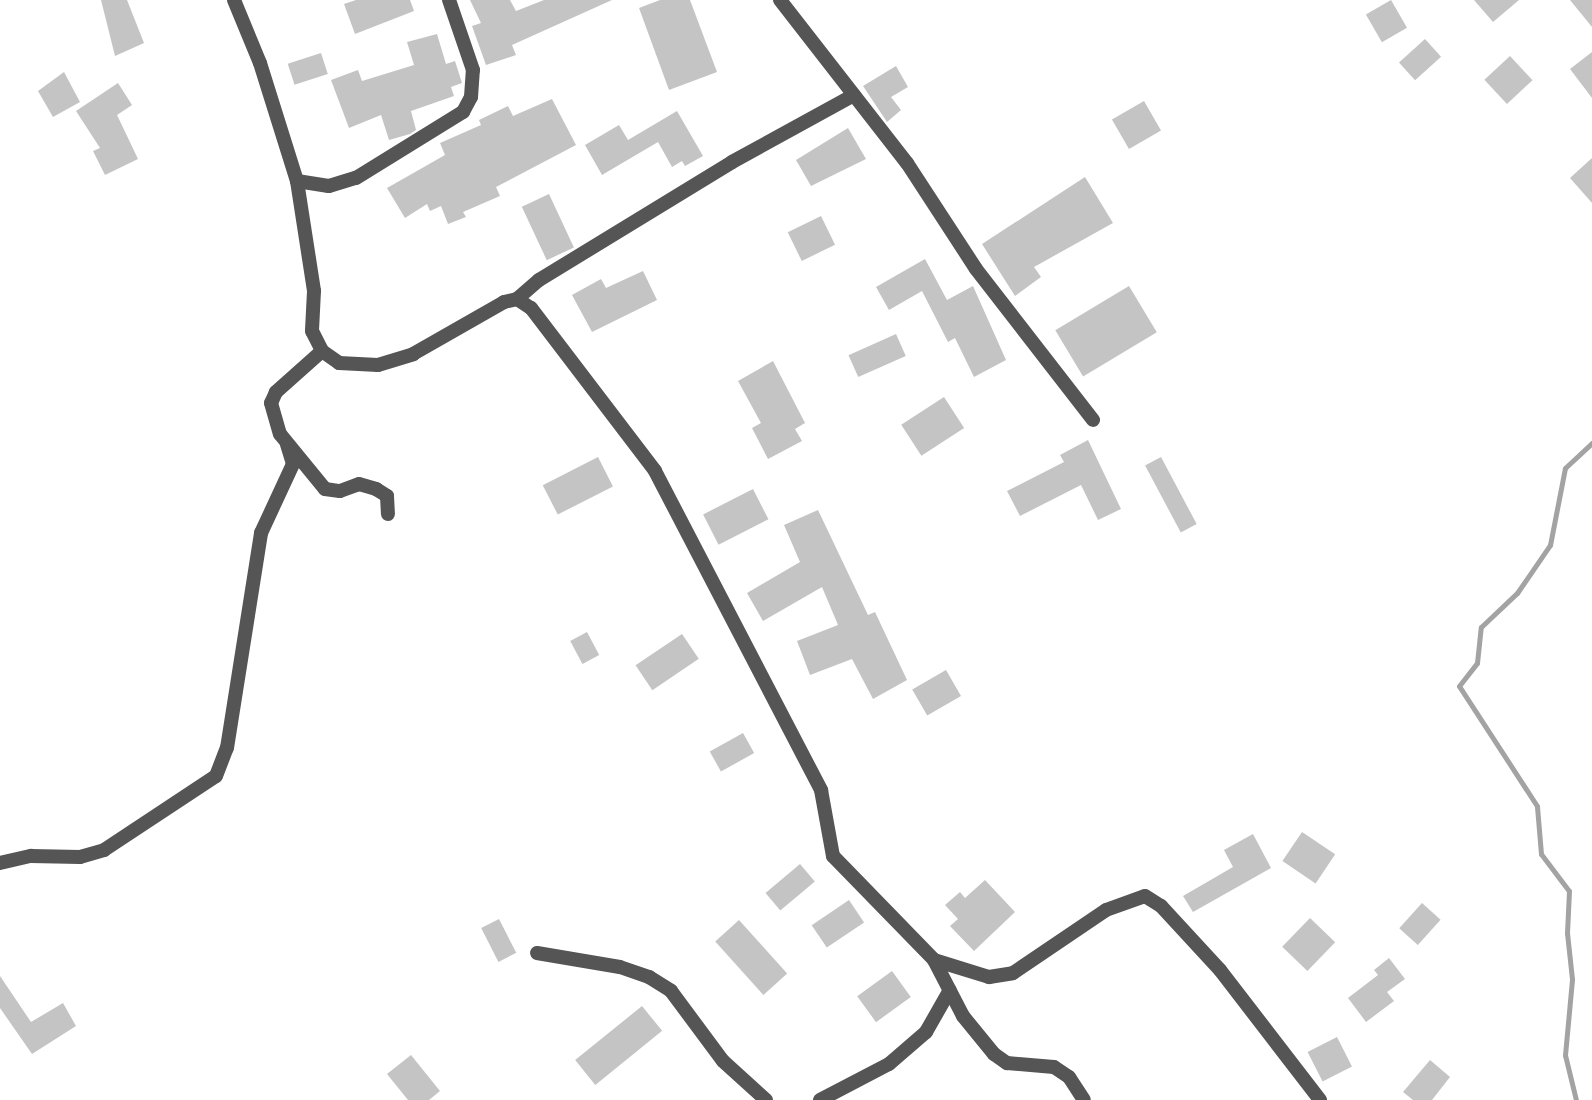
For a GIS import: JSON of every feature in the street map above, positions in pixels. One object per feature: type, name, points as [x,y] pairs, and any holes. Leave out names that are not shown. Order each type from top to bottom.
[{"type":"street","points":[[234,0],[260,63],[296,181],[314,291],[312,331],[322,351],[339,363],[378,365],[414,354],[517,299],[539,281],[732,162],[854,95]]},
{"type":"street","points":[[296,181],[330,186],[356,178],[463,112],[471,97],[473,70],[449,0]]},
{"type":"street","points":[[780,0],[907,163],[976,269],[1093,420]]},
{"type":"street","points":[[517,299],[531,308],[655,471],[821,790],[833,856],[934,960],[963,1016],[994,1054],[1007,1063],[1054,1067],[1069,1077],[1084,1100]]},
{"type":"street","points":[[0,863],[30,856],[80,857],[104,850],[216,776],[227,748],[261,533],[293,464],[271,403],[276,392],[322,351]]},
{"type":"street","points":[[287,444],[325,489],[340,491],[359,484],[376,489],[387,496],[388,514]]},
{"type":"street","points":[[934,960],[989,976],[1013,974],[1107,910],[1145,896],[1161,906],[1220,970],[1320,1100]]},
{"type":"street","points":[[537,953],[620,967],[649,977],[671,991],[723,1061],[766,1100]]},
{"type":"street","points":[[820,1100],[889,1064],[926,1032],[950,990]]},
{"type":"building","points":[[101,0],[127,0],[144,43],[115,56]]},
{"type":"building","points":[[356,0],[410,0],[414,11],[355,34],[344,4]]},
{"type":"building","points":[[470,0],[510,0],[516,11],[544,0],[612,0],[512,45],[516,55],[486,65],[472,26],[481,23]]},
{"type":"building","points":[[660,0],[690,0],[717,72],[669,90],[639,8]]},
{"type":"building","points":[[1391,0],[1407,28],[1382,42],[1366,14]]},
{"type":"building","points":[[1474,0],[1519,0],[1493,22]]},
{"type":"building","points":[[1570,0],[1592,0],[1592,27]]},
{"type":"building","points":[[437,34],[446,64],[455,61],[462,83],[451,87],[454,96],[411,111],[416,130],[410,134],[389,140],[381,115],[349,128],[331,80],[358,70],[362,81],[414,65],[407,42]]},
{"type":"building","points":[[1425,39],[1441,57],[1415,80],[1399,62]]},
{"type":"building","points":[[1592,52],[1592,98],[1570,69]]},
{"type":"building","points":[[321,53],[328,74],[295,85],[288,64]]},
{"type":"building","points":[[1510,56],[1533,80],[1507,104],[1484,80]]},
{"type":"building","points":[[896,66],[908,87],[891,97],[901,110],[887,122],[863,86]]},
{"type":"building","points":[[64,72],[80,102],[53,117],[38,91]]},
{"type":"building","points":[[118,83],[132,105],[117,115],[138,159],[105,175],[93,151],[100,148],[76,111]]},
{"type":"building","points":[[552,99],[576,145],[496,187],[500,196],[463,212],[466,217],[448,224],[441,206],[430,211],[427,204],[405,218],[387,188],[445,155],[440,143],[481,125],[479,120],[508,106],[513,116]]},
{"type":"building","points":[[1144,101],[1161,130],[1129,149],[1112,120]]},
{"type":"building","points":[[677,111],[703,156],[685,166],[682,161],[672,167],[658,142],[602,175],[585,145],[619,125],[628,140]]},
{"type":"building","points":[[848,128],[866,159],[811,186],[796,160]]},
{"type":"building","points":[[1592,158],[1592,203],[1570,178]]},
{"type":"building","points":[[1085,177],[1113,223],[1034,267],[1041,277],[1015,296],[982,244]]},
{"type":"building","points":[[549,194],[574,247],[547,260],[522,207]]},
{"type":"building","points":[[821,216],[835,245],[802,261],[788,232]]},
{"type":"building","points":[[925,259],[947,300],[973,286],[1006,360],[974,377],[955,338],[948,342],[922,291],[889,310],[876,287]]},
{"type":"building","points":[[643,271],[657,300],[592,332],[572,295],[601,279],[606,288]]},
{"type":"building","points":[[1129,286],[1157,332],[1083,377],[1055,330]]},
{"type":"building","points":[[896,334],[906,356],[858,377],[848,355]]},
{"type":"building","points":[[773,361],[805,423],[795,429],[802,441],[768,459],[752,428],[761,423],[738,381]]},
{"type":"building","points":[[944,397],[964,428],[921,456],[901,425]]},
{"type":"building","points":[[1088,440],[1121,509],[1098,520],[1081,485],[1020,516],[1007,491],[1064,462],[1060,455]]},
{"type":"building","points":[[598,457],[613,486],[558,515],[543,485]]},
{"type":"building","points":[[1161,457],[1197,524],[1181,533],[1145,465]]},
{"type":"building","points":[[753,489],[768,519],[719,545],[703,514]]},
{"type":"building","points":[[818,510],[868,615],[875,612],[907,680],[873,699],[852,659],[810,675],[797,641],[838,625],[822,587],[763,621],[747,593],[800,562],[784,525]]},
{"type":"building","points":[[587,632],[599,655],[582,664],[570,641]]},
{"type":"building","points":[[682,634],[699,659],[652,690],[636,665]]},
{"type":"building","points":[[946,670],[961,696],[927,715],[912,690]]},
{"type":"building","points":[[743,733],[754,753],[721,772],[710,751]]},
{"type":"building","points":[[1302,832],[1335,854],[1316,883],[1282,861]]},
{"type":"building","points":[[1253,834],[1271,868],[1193,912],[1183,896],[1233,867],[1224,850]]},
{"type":"building","points":[[800,864],[815,882],[780,911],[766,893]]},
{"type":"building","points":[[985,880],[1015,912],[974,951],[950,926],[958,919],[945,905],[960,892],[965,898]]},
{"type":"building","points":[[849,900],[864,922],[827,948],[812,925]]},
{"type":"building","points":[[1422,903],[1441,920],[1418,945],[1399,928]]},
{"type":"building","points":[[1310,918],[1335,942],[1307,971],[1282,947]]},
{"type":"building","points":[[499,919],[516,953],[498,962],[481,928]]},
{"type":"building","points":[[739,920],[787,974],[763,995],[715,941]]},
{"type":"building","points":[[1389,958],[1405,979],[1387,992],[1394,1001],[1366,1022],[1348,998],[1378,975],[1374,970]]},
{"type":"building","points":[[892,971],[911,997],[876,1022],[857,996]]},
{"type":"building","points":[[0,976],[31,1022],[63,1003],[76,1026],[32,1054],[0,1008]]},
{"type":"building","points":[[642,1006],[662,1031],[595,1085],[575,1060]]},
{"type":"building","points":[[1337,1037],[1352,1066],[1323,1081],[1308,1052]]},
{"type":"building","points":[[411,1055],[440,1091],[429,1100],[408,1100],[387,1074]]},
{"type":"building","points":[[1430,1060],[1450,1077],[1432,1100],[1413,1100],[1403,1092]]},
{"type":"waterway","points":[[1576,1100],[1565,1055],[1572,979],[1567,933],[1569,891],[1541,854],[1537,806],[1459,686],[1477,663],[1481,627],[1517,593],[1550,545],[1565,468],[1592,443]]}]
